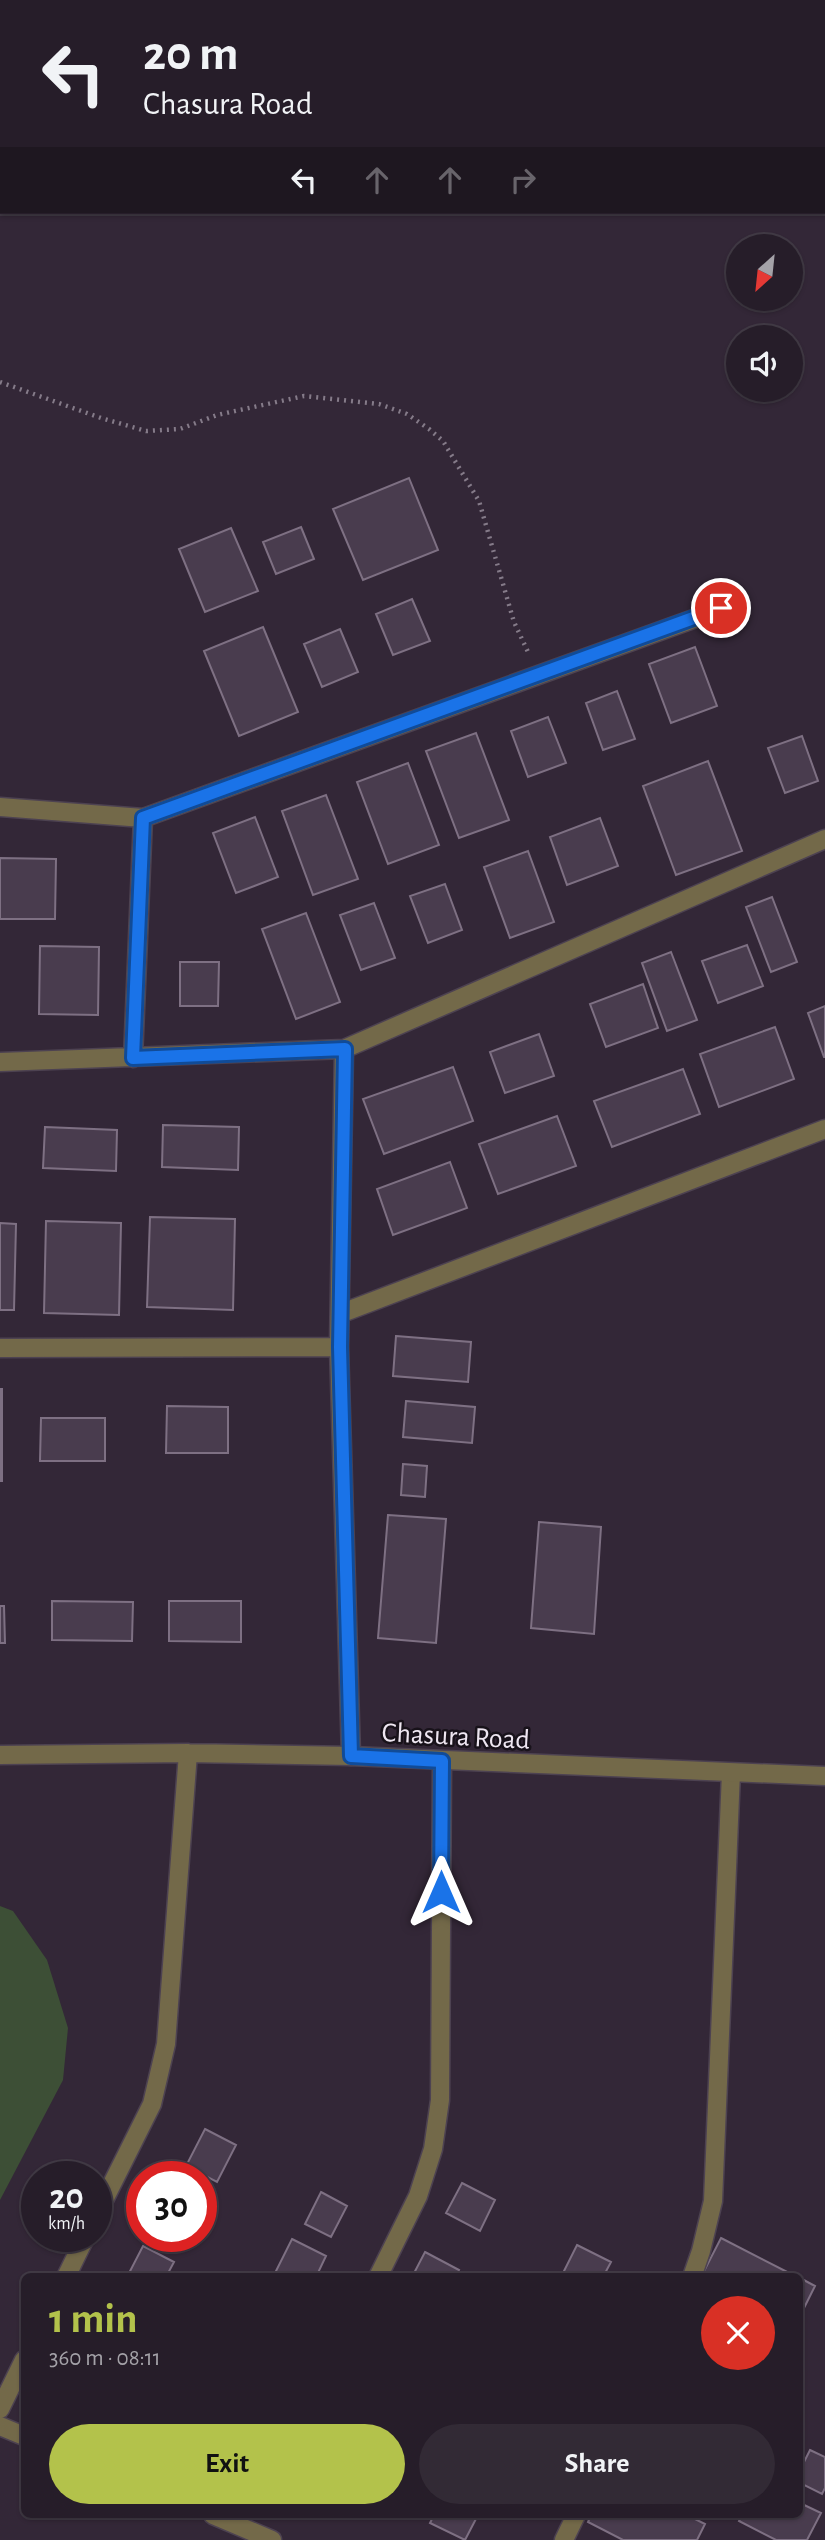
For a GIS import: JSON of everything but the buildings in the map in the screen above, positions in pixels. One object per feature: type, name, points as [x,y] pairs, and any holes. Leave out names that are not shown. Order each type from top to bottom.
[{"type":"street","points":[[0,807],[143,818],[721,608]]},
{"type":"street","points":[[133,1058],[143,818]]},
{"type":"street","points":[[0,1062],[345,1049],[825,839]]},
{"type":"street","points":[[345,1049],[340,1347],[351,1756]]},
{"type":"street","points":[[342,1313],[825,1129]]},
{"type":"street","points":[[0,1348],[340,1347]]},
{"type":"street","points":[[112,2184],[152,2104],[166,2045],[188,1753]]},
{"type":"street","name":"Chasura Road","points":[[0,1755],[188,1753],[351,1756],[825,1776]]},
{"type":"street","points":[[380,2273],[418,2196],[433,2149],[437,2125],[440,2100],[442,1761]]},
{"type":"street","points":[[693,2273],[713,2201],[731,1773]]},
{"type":"street","points":[[68,2273],[78,2252]]},
{"type":"street","points":[[0,2409],[21,2366]]},
{"type":"street","points":[[0,2426],[21,2435]]},
{"type":"street","points":[[230,2518],[257,2523],[272,2540]]},
{"type":"street","points":[[564,2540],[575,2518]]},
{"type":"path","points":[[0,382],[146,431],[180,429],[217,415],[304,396],[379,404],[407,414],[443,441],[479,501],[514,622],[538,675]]},
{"type":"green space","points":[[0,1906],[13,1911],[47,1960],[68,2028],[63,2080],[0,2200]]},
{"type":"route","points":[[441,1892],[442,1761],[351,1756],[340,1347],[345,1049],[133,1058],[143,818],[721,608]]}]
